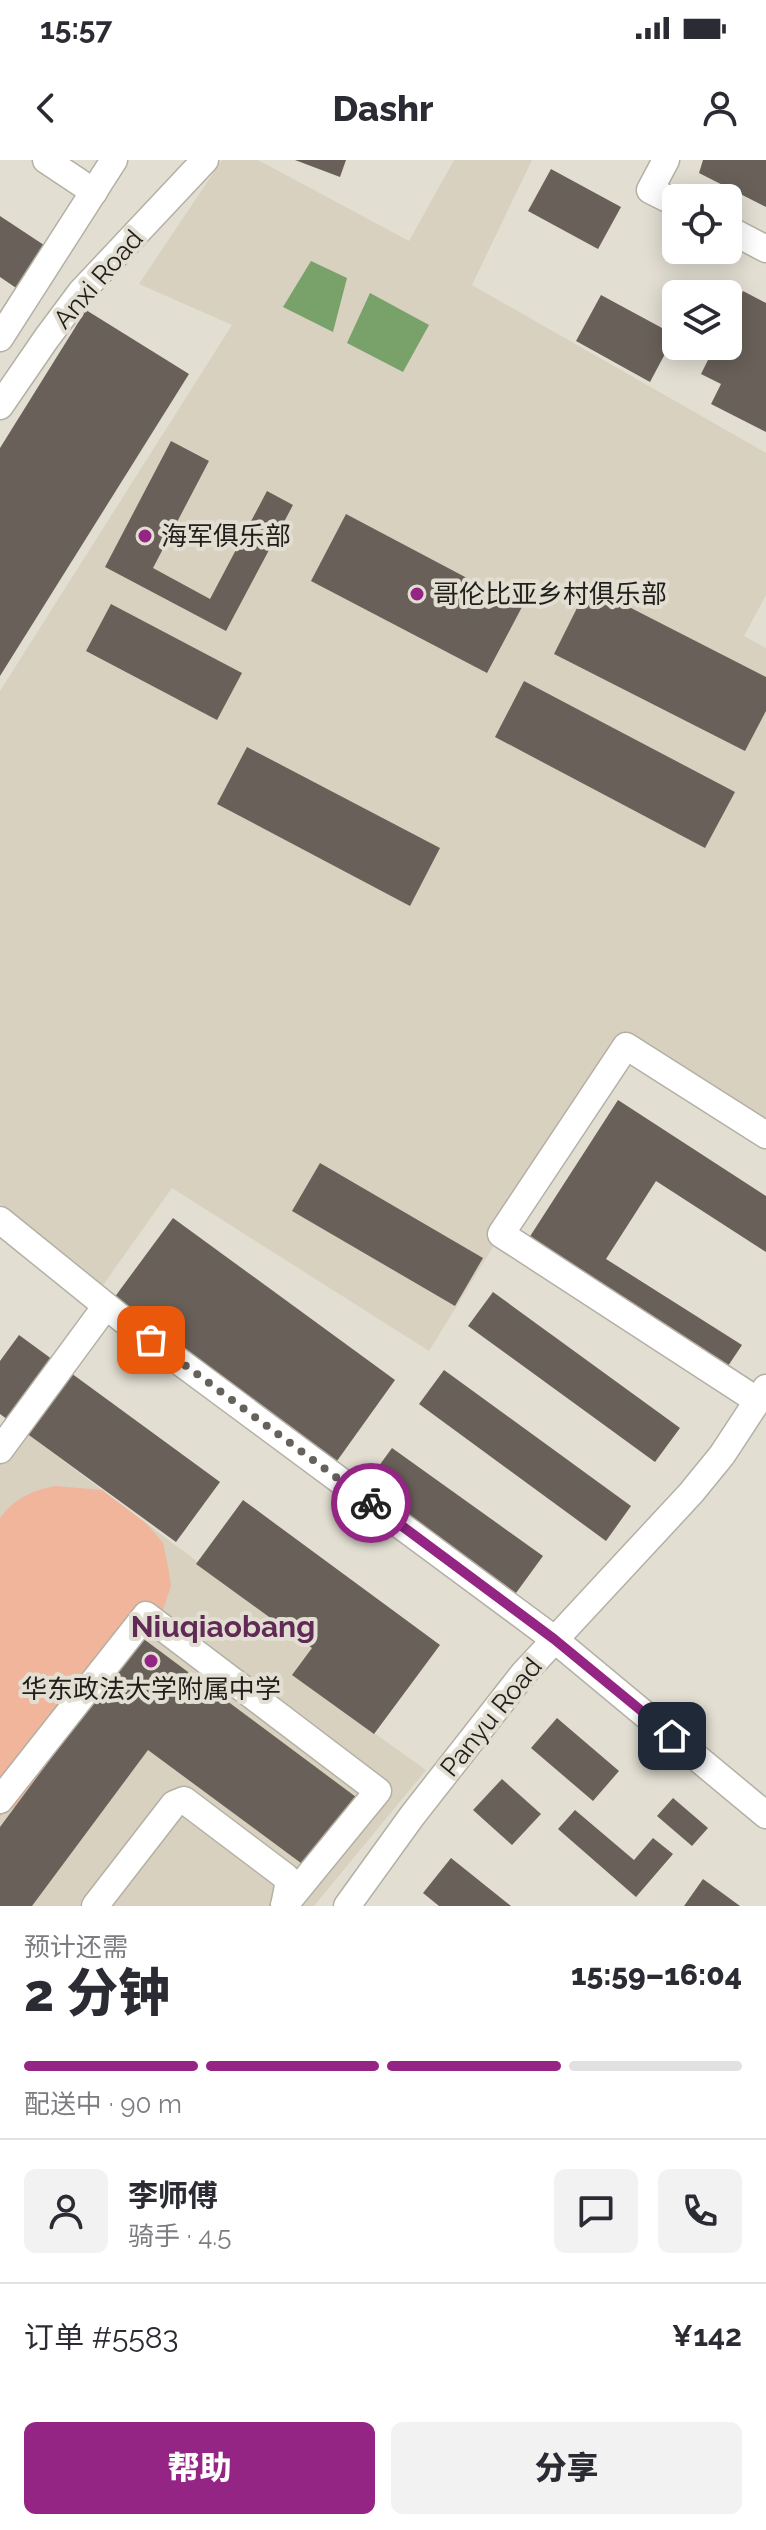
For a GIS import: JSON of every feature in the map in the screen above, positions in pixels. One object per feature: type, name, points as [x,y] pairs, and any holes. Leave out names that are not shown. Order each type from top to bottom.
[{"type":"street","points":[[46,160],[94,192]]},
{"type":"street","points":[[0,338],[114,160]]},
{"type":"street","name":"Anxi Road","points":[[0,406],[81,292],[205,160]]},
{"type":"street","points":[[662,196],[650,190],[666,160]]},
{"type":"street","points":[[742,236],[766,249]]},
{"type":"street","points":[[762,1394],[501,1234],[626,1046],[766,1135]]},
{"type":"street","points":[[0,1220],[106,1306],[554,1639],[766,1815]]},
{"type":"street","points":[[0,1450],[106,1306]]},
{"type":"street","name":"Panyu Road","points":[[347,1906],[451,1766],[554,1639],[691,1493],[722,1455],[762,1394]]},
{"type":"street","points":[[0,1800],[146,1615],[378,1791],[285,1905]]},
{"type":"street","points":[[95,1906],[174,1804],[184,1800],[286,1877],[285,1905]]},
{"type":"shaded area","points":[[222,160],[258,160],[409,241],[454,160],[532,160],[472,285],[766,453],[766,595],[744,636],[766,648],[766,1135],[626,1046],[501,1234],[429,1351],[172,1188],[103,1285],[0,1204],[0,691],[232,325],[139,284]]},
{"type":"shaded area","points":[[311,261],[347,278],[333,332],[283,307]]},
{"type":"shaded area","points":[[370,293],[429,325],[403,372],[347,343]]},
{"type":"shaded area","name":"华东政法大学附属中学","points":[[17,1426],[312,1648],[293,1675],[426,1770],[314,1906],[0,1906],[0,1450]]},
{"type":"shaded area","points":[[55,1486],[102,1490],[147,1524],[163,1543],[171,1586],[162,1613],[16,1806],[0,1816],[0,1518],[24,1496]]},
{"type":"building","points":[[295,160],[346,160],[340,177]]},
{"type":"building","points":[[703,160],[766,160],[766,207],[742,195],[742,184],[721,184],[699,173]]},
{"type":"building","points":[[551,169],[621,207],[598,249],[528,211]]},
{"type":"building","points":[[0,216],[53,251],[25,294],[0,277]]},
{"type":"building","points":[[742,293],[766,303],[766,432],[711,404],[721,384],[701,374],[708,360],[742,360]]},
{"type":"building","points":[[601,295],[662,328],[662,359],[650,382],[576,341]]},
{"type":"building","points":[[86,310],[189,374],[0,676],[0,448]]},
{"type":"building","name":"海军俱乐部","points":[[171,441],[209,461],[153,568],[210,599],[267,491],[293,505],[226,631],[105,567]]},
{"type":"building","name":"哥伦比亚乡村俱乐部","points":[[346,514],[522,607],[487,673],[311,581]]},
{"type":"building","points":[[588,586],[766,677],[766,711],[745,751],[554,654]]},
{"type":"building","points":[[111,604],[242,673],[217,720],[86,651]]},
{"type":"building","points":[[524,681],[735,792],[705,848],[495,737]]},
{"type":"building","points":[[247,747],[440,848],[410,906],[217,804]]},
{"type":"building","points":[[618,1100],[766,1196],[766,1252],[656,1181],[606,1259],[742,1345],[726,1369],[527,1241]]},
{"type":"building","points":[[320,1163],[483,1258],[455,1306],[292,1211]]},
{"type":"building","points":[[173,1218],[395,1380],[337,1461],[114,1298]]},
{"type":"building","points":[[493,1292],[680,1428],[655,1462],[468,1326]]},
{"type":"building","points":[[19,1335],[220,1482],[176,1542],[0,1414],[0,1361]]},
{"type":"building","points":[[444,1370],[631,1506],[606,1541],[419,1404]]},
{"type":"building","points":[[392,1448],[543,1556],[516,1593],[365,1485]]},
{"type":"building","points":[[243,1500],[440,1645],[374,1734],[292,1675],[312,1648],[196,1564]]},
{"type":"building","points":[[141,1637],[360,1800],[309,1869],[148,1750],[32,1906],[0,1906],[0,1827]]},
{"type":"building","points":[[557,1718],[619,1771],[593,1801],[531,1748]]},
{"type":"building","points":[[502,1779],[541,1814],[512,1845],[473,1810]]},
{"type":"building","points":[[673,1798],[708,1828],[692,1846],[657,1816]]},
{"type":"building","points":[[575,1810],[634,1860],[653,1838],[673,1854],[636,1897],[558,1829]]},
{"type":"building","points":[[451,1858],[511,1906],[439,1906],[423,1893]]},
{"type":"building","points":[[703,1879],[740,1906],[684,1906]]},
{"type":"way so far","points":[[151,1340],[371,1503]]},
{"type":"place","name":"海军俱乐部","points":[[145,536]]},
{"type":"place","name":"哥伦比亚乡村俱乐部","points":[[417,594]]},
{"type":"place","name":"华东政法大学附属中学","points":[[151,1661]]},
{"type":"district","name":"Niuqiaobang","points":[[223,1627]]},
{"type":"route","points":[[371,1503],[554,1639],[672,1736]]}]
